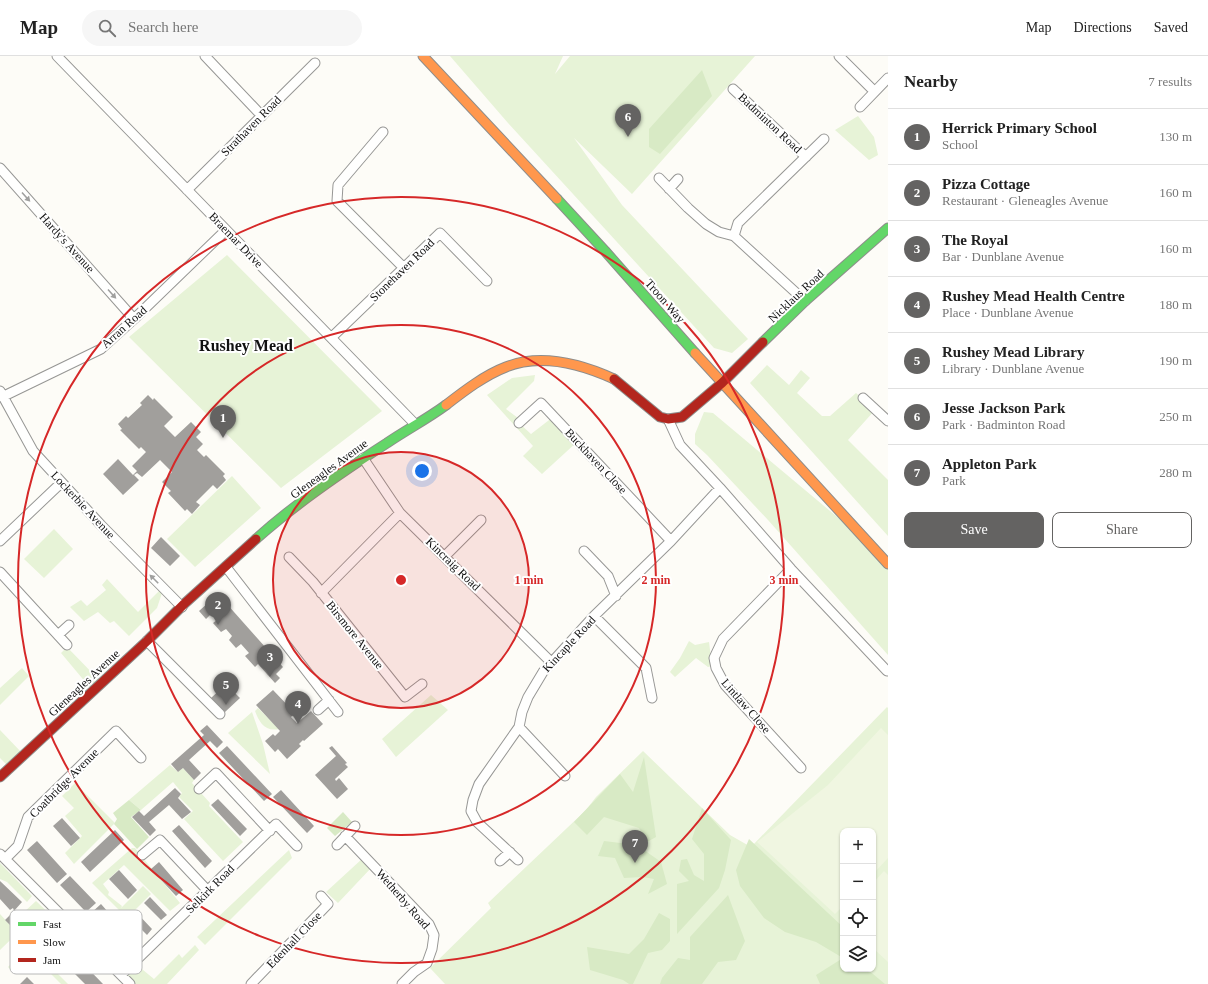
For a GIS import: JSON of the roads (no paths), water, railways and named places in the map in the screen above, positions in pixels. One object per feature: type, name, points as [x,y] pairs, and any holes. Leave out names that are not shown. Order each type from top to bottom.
[{"type":"main road","name":"Troon Way","points":[[422,56],[605,251],[722,383],[888,564]]},
{"type":"main road","name":"Nicklaus Road","points":[[722,383],[806,301],[886,235]]},
{"type":"main road","name":"Gleneagles Avenue","points":[[0,777],[182,607],[278,520],[363,458],[415,424],[431,416],[473,385],[506,367],[527,362],[548,362],[570,363],[592,370],[613,379],[652,411],[668,419]]},
{"type":"main road","points":[[668,419],[682,418],[722,383]]},
{"type":"street","name":"Braemar Drive","points":[[57,56],[415,424]]},
{"type":"street","points":[[205,56],[262,116]]},
{"type":"street","points":[[839,56],[874,91]]},
{"type":"street","name":"Strathaven Road","points":[[187,190],[315,63]]},
{"type":"street","points":[[860,107],[888,78]]},
{"type":"street","name":"Badminton Road","points":[[733,89],[806,157]]},
{"type":"street","points":[[383,132],[338,185],[337,201],[404,268]]},
{"type":"street","name":"Badminton Road","points":[[734,236],[738,223],[824,139]]},
{"type":"street","name":"Hardy's Avenue","points":[[0,168],[134,319]]},
{"type":"street","points":[[658,178],[706,224],[719,232],[734,236],[806,301]]},
{"type":"street","points":[[669,189],[678,179]]},
{"type":"street","name":"Arran Road","points":[[1,394],[101,349],[226,230]]},
{"type":"street","name":"Stonehaven Road","points":[[332,337],[440,232],[487,281]]},
{"type":"street","name":"Lockerbie Avenue","points":[[1,394],[33,451],[61,483],[182,607]]},
{"type":"street","points":[[863,398],[888,421]]},
{"type":"street","name":"Buckhaven Close","points":[[519,423],[541,403],[671,541]]},
{"type":"street","points":[[668,419],[680,445],[791,568],[887,671]]},
{"type":"street","name":"Kincraig Road","points":[[363,458],[400,512],[551,662]]},
{"type":"street","points":[[0,541],[61,483]]},
{"type":"street","name":"Kincaple Road","points":[[518,860],[477,822],[471,811],[473,800],[479,784],[519,727],[522,712],[528,697],[551,662],[594,616],[671,541],[720,488]]},
{"type":"street","points":[[321,592],[400,512]]},
{"type":"street","points":[[445,556],[481,520]]},
{"type":"street","points":[[584,551],[608,576],[616,596]]},
{"type":"street","name":"Birsmore Avenue","points":[[289,557],[313,582],[405,697],[422,684]]},
{"type":"street","points":[[226,567],[338,712]]},
{"type":"street","name":"Lintlaw Close","points":[[791,568],[723,639],[714,658],[716,668],[725,685],[801,768]]},
{"type":"street","points":[[0,572],[67,645]]},
{"type":"street","points":[[594,616],[646,668],[652,698]]},
{"type":"street","points":[[58,635],[69,625]]},
{"type":"street","points":[[147,641],[220,714]]},
{"type":"street","points":[[318,710],[329,700]]},
{"type":"street","points":[[519,727],[565,776]]},
{"type":"street","name":"Coatbridge Avenue","points":[[3,857],[18,846],[28,817],[116,731],[141,758]]},
{"type":"street","points":[[199,789],[216,773],[270,830],[276,824],[297,846]]},
{"type":"street","points":[[337,845],[355,826]]},
{"type":"street","name":"Selkirk Road","points":[[142,955],[270,830]]},
{"type":"street","name":"Wetherby Road","points":[[345,836],[429,924],[434,935],[432,949],[427,963],[414,972],[402,984]]},
{"type":"street","points":[[142,855],[160,840],[208,891]]},
{"type":"street","points":[[500,861],[510,852]]},
{"type":"street","points":[[3,857],[56,910]]},
{"type":"street","name":"Edenhall Close","points":[[251,984],[332,907],[321,896]]},
{"type":"street","points":[[121,975],[130,984]]},
{"type":"place","name":"Jesse Jackson Park","points":[[628,137]]},
{"type":"place","name":"Herrick Primary School","points":[[223,438]]},
{"type":"place","name":"Pizza Cottage","points":[[218,625]]},
{"type":"place","name":"The Royal","points":[[270,677]]},
{"type":"place","name":"Rushey Mead Library","points":[[226,705]]},
{"type":"place","name":"Rushey Mead Health Centre","points":[[298,724]]},
{"type":"place","name":"Appleton Park","points":[[635,863]]},
{"type":"district","name":"Rushey Mead","points":[[246,345]]}]
